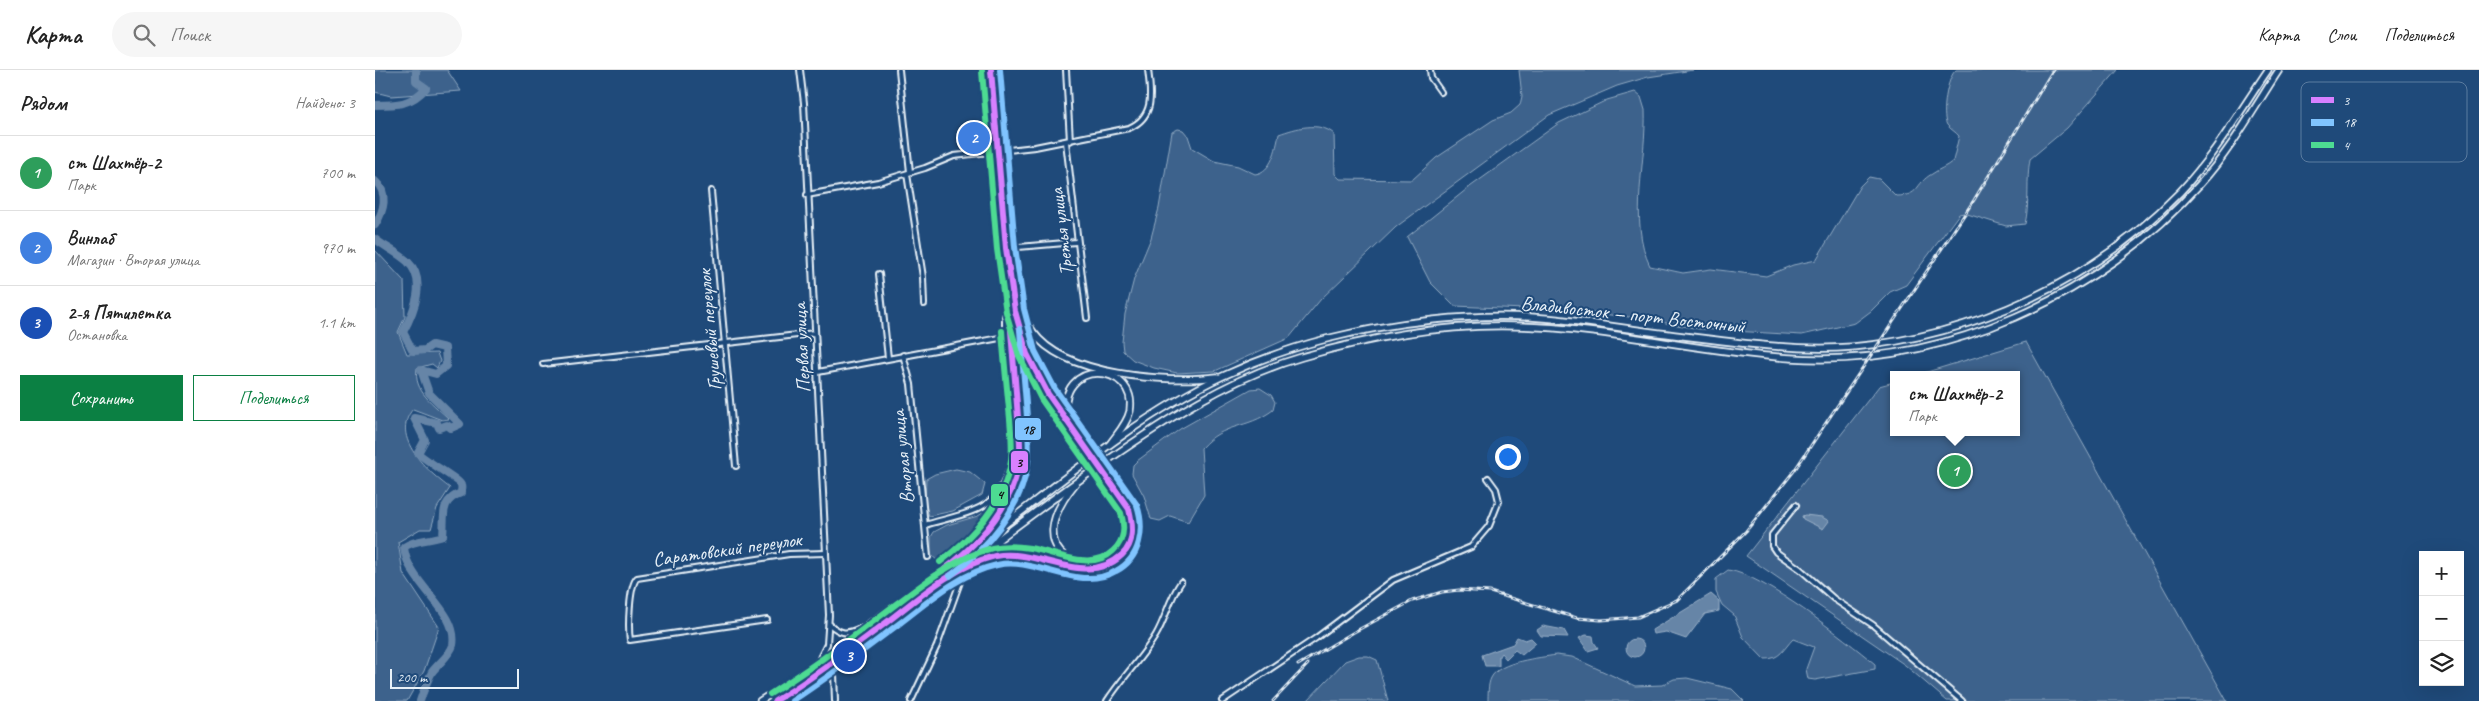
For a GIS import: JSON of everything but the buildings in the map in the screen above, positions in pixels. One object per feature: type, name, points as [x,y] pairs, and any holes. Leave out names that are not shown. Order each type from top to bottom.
[{"type":"main road","points":[[954,572],[990,558],[1018,554],[1038,557],[1082,570],[1099,569],[1119,559],[1129,545],[1132,536],[1129,509],[1048,394],[1027,354],[1015,311],[1006,248],[996,150],[991,70]]},
{"type":"main road","name":"Владивосток — порт Восточный","points":[[760,701],[875,621],[1107,448],[1175,402],[1221,376],[1327,339],[1442,318],[1539,317],[1797,347],[1850,347],[1938,333],[1989,317],[2030,299],[2068,279],[2127,239],[2179,192],[2208,159],[2268,70]]},
{"type":"main road","name":"Владивосток — порт Восточный","points":[[775,701],[847,652],[1078,480],[1165,421],[1229,384],[1301,357],[1370,340],[1442,329],[1514,326],[1792,358],[1844,358],[1912,349],[1987,328],[2065,293],[2156,228],[2204,180],[2240,130],[2279,70]]},
{"type":"main road","points":[[1009,271],[1024,316],[1033,333],[1047,346],[1068,360],[1105,370],[1154,378],[1194,380],[1221,376]]},
{"type":"main road","points":[[973,548],[1006,500],[1018,469],[1020,442],[1009,271]]},
{"type":"main road","points":[[1066,420],[1064,405],[1075,380],[1088,373],[1099,372],[1120,382],[1128,391],[1130,400],[1129,412],[1125,424],[1107,448]]},
{"type":"main road","points":[[1078,480],[1061,501],[1054,518],[1052,529],[1055,542],[1059,552],[1072,562],[1099,569]]},
{"type":"street","name":"Первая улица","points":[[800,70],[804,103],[829,624],[825,652],[816,663]]},
{"type":"street","points":[[899,70],[908,173],[923,277],[924,304]]},
{"type":"street","name":"Третья улица","points":[[1066,70],[1068,141],[1076,242],[1087,318]]},
{"type":"street","points":[[807,195],[853,188],[908,173],[955,156],[1068,141],[1129,128],[1142,122],[1152,97],[1148,70]]},
{"type":"street","points":[[1430,70],[1431,78],[1441,92]]},
{"type":"street","name":"Грушевый переулок","points":[[711,191],[736,466]]},
{"type":"street","points":[[1006,248],[1076,242]]},
{"type":"street","points":[[879,274],[888,358]]},
{"type":"street","points":[[925,525],[982,506],[995,497],[1002,483],[1014,441],[1015,422],[1005,293],[1009,286]]},
{"type":"street","points":[[543,364],[815,333]]},
{"type":"street","points":[[818,372],[1007,336]]},
{"type":"street","name":"Вторая улица","points":[[903,355],[911,384],[928,556]]},
{"type":"street","points":[[1221,701],[1316,638],[1393,580],[1471,547],[1489,526],[1499,502],[1497,490],[1488,478]]},
{"type":"street","points":[[1796,505],[1772,535],[1772,546],[1776,552],[1800,569],[1834,599],[1873,625],[1962,701]]},
{"type":"street","name":"Саратовский переулок","points":[[767,620],[629,640],[634,582],[640,577],[789,554],[826,554]]},
{"type":"street","points":[[911,701],[937,646],[960,582]]},
{"type":"street","points":[[1107,701],[1121,678],[1154,638],[1164,622],[1171,596],[1181,582]]},
{"type":"street","points":[[829,624],[839,632],[846,634],[875,621]]},
{"type":"street","points":[[834,673],[835,701]]},
{"type":"shaded area","points":[[375,70],[447,70],[461,91],[391,96],[375,92]]},
{"type":"shaded area","points":[[1519,70],[1693,70],[1648,77],[1617,86],[1549,115],[1396,227],[1321,299],[1289,338],[1215,371],[1177,373],[1154,368],[1133,360],[1123,351],[1125,314],[1134,279],[1151,238],[1159,208],[1172,132],[1178,129],[1183,130],[1188,136],[1192,148],[1214,161],[1238,166],[1255,174],[1265,169],[1272,159],[1279,134],[1307,127],[1321,128],[1334,134],[1335,174],[1340,179],[1412,180],[1436,158],[1493,120],[1511,113],[1520,105],[1522,96]]},
{"type":"shaded area","points":[[1956,70],[2118,70],[2067,128],[2030,159],[2025,224],[2006,226],[1964,213],[1959,214],[1906,285],[1890,292],[1871,311],[1855,323],[1802,335],[1699,329],[1639,318],[1572,311],[1454,306],[1430,282],[1407,237],[1467,189],[1559,123],[1607,100],[1635,92],[1641,97],[1645,110],[1639,210],[1640,230],[1650,266],[1683,273],[1711,269],[1766,276],[1793,265],[1816,260],[1860,186],[1869,177],[1879,179],[1896,196],[1910,194],[1926,178],[1953,161],[1959,136],[1947,125],[1945,105],[1950,80]]},
{"type":"shaded area","points":[[375,250],[404,281],[405,317],[398,332],[407,354],[437,353],[440,361],[437,368],[432,364],[417,368],[418,384],[431,403],[449,419],[442,420],[413,409],[407,420],[408,442],[414,453],[432,473],[450,488],[437,508],[431,529],[420,529],[398,542],[403,573],[439,627],[424,671],[407,701],[375,701]]},
{"type":"shaded area","points":[[2026,342],[2227,701],[1947,701],[1905,665],[1746,556],[1879,386],[1890,383],[1890,436],[2020,436],[2020,371],[1930,371]]},
{"type":"shaded area","points":[[1260,388],[1271,395],[1275,402],[1273,410],[1254,421],[1218,434],[1201,448],[1204,495],[1188,522],[1170,516],[1160,521],[1151,519],[1144,496],[1132,474],[1133,465],[1180,429],[1251,389]]},
{"type":"shaded area","points":[[956,469],[970,472],[985,484],[982,495],[953,511],[929,516],[925,503],[926,479],[935,474]]},
{"type":"shaded area","points":[[991,508],[993,510],[979,529],[938,561],[931,555],[931,537],[934,532],[947,525],[978,516]]},
{"type":"shaded area","points":[[1802,516],[1822,517],[1829,521],[1823,529],[1803,519]]},
{"type":"shaded area","points":[[1728,570],[1743,574],[1782,595],[1844,639],[1875,664],[1875,669],[1815,680],[1808,679],[1806,669],[1814,647],[1793,639],[1774,658],[1764,659],[1743,637],[1734,615],[1722,605],[1716,592],[1716,579]]},
{"type":"shaded area","points":[[1711,594],[1719,601],[1719,611],[1705,614],[1686,639],[1666,632],[1653,634],[1652,630]]},
{"type":"shaded area","points":[[1543,626],[1564,630],[1568,637],[1541,636],[1537,630]]},
{"type":"shaded area","points":[[1586,635],[1593,636],[1598,648],[1588,651],[1579,638]]},
{"type":"shaded area","points":[[1517,637],[1525,640],[1531,638],[1536,643],[1522,655],[1515,650],[1506,659],[1501,653],[1499,656],[1499,666],[1485,666],[1482,655],[1513,644]]},
{"type":"shaded area","points":[[1635,639],[1641,642],[1644,648],[1641,654],[1635,657],[1629,654],[1626,648],[1629,642]]},
{"type":"shaded area","points":[[1556,655],[1572,657],[1635,686],[1662,685],[1674,679],[1687,678],[1732,689],[1744,701],[1488,701],[1489,683],[1495,672],[1521,661]]},
{"type":"shaded area","points":[[1359,656],[1368,656],[1377,660],[1388,701],[1307,701],[1345,661]]},
{"type":"waterway","points":[[375,105],[403,103],[420,94],[426,88],[416,81],[416,70]]},
{"type":"waterway","points":[[375,181],[384,197],[383,208],[375,225]]},
{"type":"waterway","points":[[375,239],[408,262],[414,269],[417,278],[417,296],[403,332],[413,351],[425,350],[432,345],[445,348],[446,366],[436,374],[421,370],[429,393],[460,424],[451,428],[447,425],[439,428],[437,423],[414,418],[425,440],[418,453],[461,485],[461,493],[454,496],[446,505],[443,536],[404,547],[407,560],[414,573],[441,608],[453,632],[452,648],[432,672],[420,701]]},
{"type":"railway","points":[[1298,665],[1412,601],[1442,592],[1459,590],[1490,592],[1577,618],[1601,620],[1638,617],[1677,600],[1746,531],[1794,471],[1974,200],[2053,70]]},
{"type":"railway","points":[[1273,701],[1308,664]]},
{"type":"transit line","name":"3","points":[[775,701],[830,664],[936,584],[965,567],[995,556],[1011,555],[1077,568],[1093,568],[1108,564],[1122,555],[1129,545],[1132,533],[1129,509],[1048,394],[1027,354],[1015,311],[1006,248],[991,70]]},
{"type":"transit line","name":"18","points":[[792,701],[945,589],[970,574],[997,565],[1012,564],[1027,565],[1072,576],[1102,577],[1116,571],[1131,559],[1139,542],[1141,524],[1137,505],[1055,389],[1035,351],[1024,309],[1015,247],[1000,70]]},
{"type":"transit line","name":"4","points":[[770,694],[826,657],[932,577],[976,553],[997,547],[1015,546],[1040,550],[1073,559],[1094,560],[1104,557],[1113,551],[1122,538],[1123,523],[1121,513],[1041,399],[1019,356],[1006,312],[997,249],[982,71]]},
{"type":"transit line","name":"18","points":[[950,576],[977,553],[1000,526],[1010,512],[1024,479],[1029,445],[1020,329]]},
{"type":"transit line","name":"3","points":[[945,569],[970,548],[992,523],[1001,510],[1015,480],[1020,458],[1020,447],[1011,330]]},
{"type":"transit line","name":"4","points":[[940,562],[964,542],[985,518],[1002,491],[1008,476],[1012,445],[1002,331]]},
{"type":"place","name":"Винлаб","points":[[974,138]]},
{"type":"place","name":"ст Шахтёр-2","points":[[1955,471]]},
{"type":"place","name":"2-я Пятилетка","points":[[849,656]]}]
